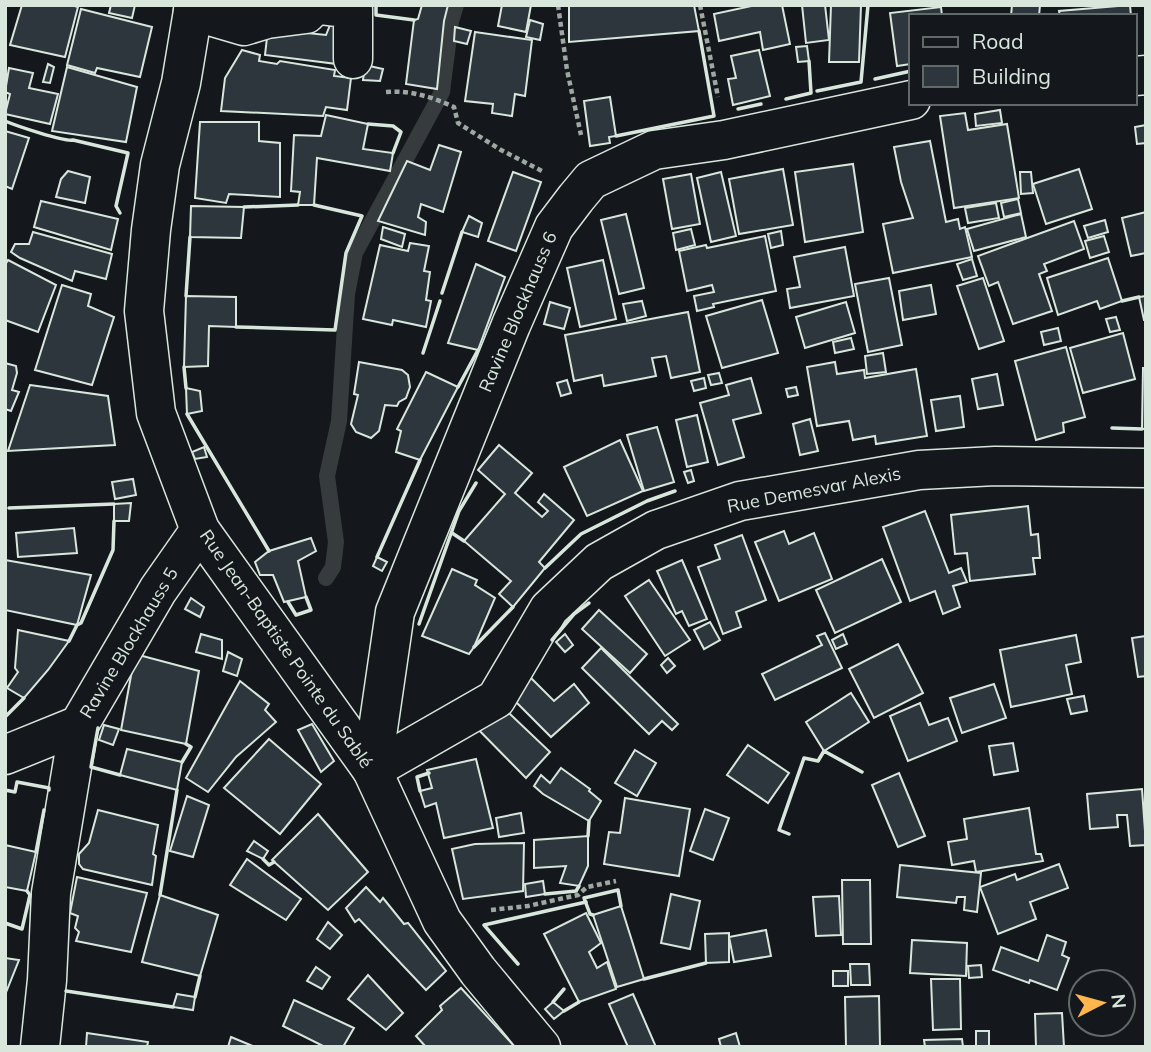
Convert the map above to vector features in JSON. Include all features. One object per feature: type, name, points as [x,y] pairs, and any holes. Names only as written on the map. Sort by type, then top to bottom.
[{"type":"street","points":[[194,8],[244,26],[267,19],[306,14],[317,5],[353,9],[353,60]]},
{"type":"street","name":"Rue Jean-Baptiste Pointe du Sablé","points":[[194,8],[181,83],[160,165],[150,230],[144,311],[156,413],[201,530],[372,770],[442,920],[478,971],[541,1047]]},
{"type":"street","name":"Ravine Blockhauss 6","points":[[372,770],[395,612],[511,325],[554,227],[583,189],[654,150],[724,140],[909,100]]},
{"type":"street","name":"Rue Demesvar Alexis","points":[[372,770],[496,699],[549,609],[599,562],[656,530],[740,501],[919,470],[995,466],[1146,468]]},
{"type":"street","name":"Ravine Blockhauss 5","points":[[5,755],[79,725],[158,590],[201,530]]},
{"type":"street","points":[[40,1047],[47,980],[51,893],[79,725]]},
{"type":"path","points":[[558,5],[583,189]]},
{"type":"path","points":[[700,5],[721,113],[765,131]]},
{"type":"path","points":[[430,97],[454,107],[458,123],[500,150],[583,189]]},
{"type":"path","points":[[442,920],[468,913],[528,906],[578,895],[587,887],[616,881]]},
{"type":"building","points":[[22,5],[78,7],[65,57],[10,45]]},
{"type":"building","points":[[111,5],[135,5],[132,18],[109,13]]},
{"type":"building","points":[[422,5],[448,5],[437,89],[406,84],[414,20],[418,19]]},
{"type":"building","points":[[502,5],[531,5],[526,32],[498,26]]},
{"type":"building","points":[[569,5],[694,5],[699,31],[569,42]]},
{"type":"building","points":[[756,5],[782,5],[790,44],[763,50],[760,32],[719,41],[714,14]]},
{"type":"building","points":[[802,5],[825,5],[829,40],[806,43]]},
{"type":"building","points":[[831,5],[861,5],[859,62],[829,62]]},
{"type":"building","points":[[1012,5],[1040,5],[1039,14],[1011,14]]},
{"type":"building","points":[[1130,5],[1131,14],[1060,14],[1059,11]]},
{"type":"building","points":[[941,7],[942,14],[909,14],[909,64],[897,66],[890,13]]},
{"type":"building","points":[[81,9],[152,27],[140,77],[97,68],[95,73],[67,65]]},
{"type":"building","points":[[530,20],[543,24],[540,40],[526,37]]},
{"type":"building","points":[[330,25],[339,26],[337,64],[265,55],[268,29],[326,35]]},
{"type":"building","points":[[455,27],[471,31],[467,44],[454,41]]},
{"type":"building","points":[[475,32],[532,40],[525,96],[515,94],[512,116],[492,113],[493,104],[465,101]]},
{"type":"building","points":[[807,46],[809,61],[798,62],[796,47]]},
{"type":"building","points":[[242,50],[260,55],[259,61],[277,64],[280,61],[335,70],[334,76],[351,78],[347,110],[326,107],[323,116],[221,111],[225,78]]},
{"type":"building","points":[[759,50],[770,96],[733,105],[728,79],[736,78],[731,56]]},
{"type":"building","points":[[48,64],[54,67],[50,83],[43,82]]},
{"type":"building","points":[[365,65],[383,69],[380,81],[363,80]]},
{"type":"building","points":[[67,67],[137,87],[126,142],[52,131]]},
{"type":"building","points":[[9,68],[33,73],[29,88],[58,94],[50,124],[5,114],[10,94],[5,92]]},
{"type":"building","points":[[610,97],[616,136],[609,137],[610,143],[590,146],[584,101]]},
{"type":"building","points":[[1000,110],[1002,123],[976,126],[975,114]]},
{"type":"building","points":[[965,113],[968,130],[1007,124],[1019,198],[954,208],[940,116]]},
{"type":"building","points":[[326,115],[368,124],[363,149],[393,153],[390,171],[317,158],[314,205],[298,205],[300,192],[291,191],[294,135],[321,136]]},
{"type":"building","points":[[200,122],[259,122],[259,141],[280,143],[280,197],[229,194],[226,203],[195,198]]},
{"type":"building","points":[[1146,125],[1146,143],[1137,144],[1135,127]]},
{"type":"building","points":[[5,131],[29,138],[12,189],[5,186]]},
{"type":"building","points":[[930,141],[946,222],[958,219],[960,229],[965,227],[972,257],[893,273],[883,224],[913,218],[901,182],[894,147]]},
{"type":"building","points":[[439,145],[461,152],[443,212],[421,204],[418,217],[426,222],[425,235],[378,221],[407,161],[430,170]]},
{"type":"building","points":[[853,164],[863,232],[805,242],[795,172]]},
{"type":"building","points":[[783,169],[793,225],[739,234],[729,179]]},
{"type":"building","points":[[1079,169],[1092,209],[1046,224],[1033,184]]},
{"type":"building","points":[[68,171],[90,177],[85,203],[56,197],[61,179]]},
{"type":"building","points":[[513,172],[541,182],[516,251],[488,241]]},
{"type":"building","points":[[721,172],[736,236],[711,242],[697,178]]},
{"type":"building","points":[[1020,172],[1031,172],[1033,193],[1021,194]]},
{"type":"building","points":[[691,174],[700,224],[672,229],[663,179]]},
{"type":"building","points":[[1018,199],[1021,213],[1004,217],[1001,203]]},
{"type":"building","points":[[41,201],[118,219],[111,250],[34,227]]},
{"type":"building","points":[[996,203],[999,218],[968,223],[965,208]]},
{"type":"building","points":[[191,206],[244,207],[241,238],[190,237]]},
{"type":"building","points":[[1146,212],[1146,253],[1131,256],[1122,218]]},
{"type":"building","points":[[626,214],[644,288],[619,294],[601,220]]},
{"type":"building","points":[[1021,214],[1026,237],[974,251],[967,229]]},
{"type":"building","points":[[469,216],[482,223],[478,237],[462,232]]},
{"type":"building","points":[[1105,220],[1108,232],[1088,238],[1084,226]]},
{"type":"building","points":[[1074,221],[1084,249],[1044,264],[1047,271],[1039,274],[1052,311],[1013,324],[998,282],[989,286],[978,256]]},
{"type":"building","points":[[383,227],[405,234],[402,247],[381,239]]},
{"type":"building","points":[[691,229],[695,245],[676,250],[673,233]]},
{"type":"building","points":[[781,231],[783,245],[771,248],[768,234]]},
{"type":"building","points":[[33,232],[112,254],[106,279],[75,271],[72,281],[11,252],[15,244],[29,244]]},
{"type":"building","points":[[765,236],[776,291],[713,304],[714,307],[697,311],[694,296],[714,292],[712,285],[687,291],[679,251]]},
{"type":"building","points":[[1104,236],[1109,252],[1090,258],[1085,241]]},
{"type":"building","points":[[410,243],[429,246],[424,271],[430,272],[426,300],[431,301],[426,327],[393,320],[392,325],[363,319],[380,245],[408,251]]},
{"type":"building","points":[[845,247],[854,296],[790,308],[787,289],[800,287],[794,257]]},
{"type":"building","points":[[1108,258],[1122,301],[1100,309],[1097,301],[1058,315],[1047,278]]},
{"type":"building","points":[[972,259],[977,276],[963,280],[957,264]]},
{"type":"building","points":[[8,260],[56,285],[38,332],[5,320],[5,265]]},
{"type":"building","points":[[603,260],[616,319],[580,327],[567,268]]},
{"type":"building","points":[[476,264],[505,277],[478,350],[448,343]]},
{"type":"building","points":[[889,278],[902,345],[868,352],[855,284]]},
{"type":"building","points":[[983,278],[1004,341],[979,349],[957,286]]},
{"type":"building","points":[[62,285],[91,294],[88,306],[114,317],[92,385],[35,370]]},
{"type":"building","points":[[931,285],[936,314],[903,320],[899,291]]},
{"type":"building","points":[[186,296],[236,297],[236,327],[209,326],[208,366],[184,367]]},
{"type":"building","points":[[1146,296],[1146,320],[1144,320],[1139,297]]},
{"type":"building","points":[[762,300],[778,353],[722,368],[706,316]]},
{"type":"building","points":[[642,301],[646,316],[627,321],[623,304]]},
{"type":"building","points":[[550,302],[570,308],[564,329],[544,324]]},
{"type":"building","points":[[846,302],[855,333],[805,348],[796,317]]},
{"type":"building","points":[[688,312],[700,372],[671,378],[666,356],[652,358],[656,376],[604,386],[602,375],[574,381],[565,335]]},
{"type":"building","points":[[1116,317],[1120,330],[1110,332],[1106,319]]},
{"type":"building","points":[[1058,328],[1061,341],[1044,345],[1041,332]]},
{"type":"building","points":[[1123,333],[1135,379],[1083,393],[1070,348]]},
{"type":"building","points":[[851,338],[854,349],[835,353],[833,342]]},
{"type":"building","points":[[1066,347],[1085,417],[1063,423],[1064,432],[1036,440],[1015,361]]},
{"type":"building","points":[[883,353],[886,372],[867,374],[865,356]]},
{"type":"building","points":[[359,362],[402,370],[408,375],[410,387],[406,398],[397,406],[385,405],[379,431],[371,438],[356,432],[351,424],[358,395],[354,394]]},
{"type":"building","points":[[835,362],[837,374],[864,370],[865,378],[916,369],[927,436],[876,444],[875,436],[853,440],[849,421],[817,426],[807,367]]},
{"type":"building","points":[[5,363],[16,366],[17,373],[12,390],[19,392],[11,411],[5,409]]},
{"type":"building","points":[[1143,368],[1146,368],[1146,429],[1142,429]]},
{"type":"building","points":[[426,372],[458,387],[420,460],[396,452],[401,431],[397,429]]},
{"type":"building","points":[[719,373],[722,383],[711,385],[708,375]]},
{"type":"building","points":[[997,374],[1003,405],[978,409],[972,379]]},
{"type":"building","points":[[704,378],[706,388],[694,391],[691,381]]},
{"type":"building","points":[[751,378],[761,413],[733,420],[744,457],[718,465],[700,403],[729,395],[726,385]]},
{"type":"building","points":[[567,380],[571,393],[561,396],[557,383]]},
{"type":"building","points":[[30,385],[108,396],[115,445],[8,451]]},
{"type":"building","points":[[796,387],[798,395],[788,397],[786,389]]},
{"type":"building","points":[[186,388],[200,391],[202,411],[187,414]]},
{"type":"building","points":[[960,396],[964,427],[936,431],[931,400]]},
{"type":"building","points":[[697,415],[708,462],[687,467],[676,420]]},
{"type":"building","points":[[810,419],[818,451],[800,455],[793,424]]},
{"type":"building","points":[[657,427],[674,482],[644,491],[627,435]]},
{"type":"building","points":[[620,440],[643,491],[587,516],[564,467]]},
{"type":"building","points":[[499,445],[532,473],[515,493],[542,517],[548,511],[538,502],[544,494],[574,520],[539,562],[545,568],[513,607],[499,594],[511,581],[464,541],[505,494],[478,470]]},
{"type":"building","points":[[204,447],[207,457],[195,459],[192,452]]},
{"type":"building","points":[[691,470],[694,481],[688,483],[684,472]]},
{"type":"building","points":[[133,479],[136,495],[115,499],[112,482]]},
{"type":"building","points":[[131,503],[129,521],[114,521],[114,504]]},
{"type":"building","points":[[1028,506],[1031,535],[1038,534],[1040,558],[1033,558],[1035,574],[970,581],[967,553],[955,554],[951,515]]},
{"type":"building","points":[[925,511],[949,573],[961,568],[967,582],[953,586],[960,607],[943,614],[935,591],[910,601],[883,527]]},
{"type":"building","points":[[74,528],[77,553],[18,557],[16,533]]},
{"type":"building","points":[[784,531],[789,544],[814,533],[832,579],[779,601],[755,542]]},
{"type":"building","points":[[742,535],[766,600],[736,612],[741,627],[723,634],[698,567],[720,559],[715,545]]},
{"type":"building","points":[[311,538],[316,551],[298,561],[306,597],[284,602],[273,575],[260,575],[255,562],[269,551]]},
{"type":"building","points":[[377,557],[387,562],[382,571],[373,566]]},
{"type":"building","points":[[882,559],[901,602],[835,633],[816,590]]},
{"type":"building","points":[[5,560],[91,575],[77,625],[5,610]]},
{"type":"building","points":[[682,560],[707,619],[689,626],[682,611],[676,614],[657,571]]},
{"type":"building","points":[[452,569],[477,580],[475,585],[495,598],[469,654],[422,636]]},
{"type":"building","points":[[649,580],[690,640],[665,656],[625,596]]},
{"type":"building","points":[[191,598],[204,607],[200,617],[185,609]]},
{"type":"building","points":[[599,610],[647,654],[630,673],[582,629]]},
{"type":"building","points":[[710,622],[720,640],[704,649],[694,630]]},
{"type":"building","points":[[18,630],[69,641],[24,698],[7,688],[18,672],[15,668]]},
{"type":"building","points":[[825,633],[842,668],[775,700],[762,674],[822,645],[817,636]]},
{"type":"building","points":[[201,634],[222,640],[222,659],[196,652]]},
{"type":"building","points":[[565,634],[573,645],[565,652],[556,642]]},
{"type":"building","points":[[843,634],[847,644],[836,649],[832,640]]},
{"type":"building","points":[[1076,635],[1081,662],[1066,665],[1072,694],[1011,707],[1000,650]]},
{"type":"building","points":[[1146,636],[1146,676],[1138,677],[1132,638]]},
{"type":"building","points":[[898,644],[923,693],[874,718],[849,669]]},
{"type":"building","points":[[601,648],[678,724],[672,730],[662,721],[649,734],[582,668]]},
{"type":"building","points":[[228,652],[242,659],[237,676],[223,671]]},
{"type":"building","points":[[135,654],[199,671],[186,744],[121,730]]},
{"type":"building","points":[[668,658],[675,666],[667,673],[661,665]]},
{"type":"building","points":[[531,678],[554,701],[574,684],[589,703],[551,737],[511,697]]},
{"type":"building","points":[[240,681],[269,704],[265,710],[276,722],[236,757],[208,792],[186,778]]},
{"type":"building","points":[[994,684],[1006,718],[962,733],[950,698]]},
{"type":"building","points":[[851,693],[869,722],[824,751],[806,722]]},
{"type":"building","points":[[489,694],[550,752],[526,778],[465,716]]},
{"type":"building","points":[[1084,696],[1087,711],[1071,714],[1067,699]]},
{"type":"building","points":[[920,703],[929,725],[948,718],[957,741],[908,761],[890,716]]},
{"type":"building","points":[[312,724],[334,761],[321,772],[298,730]]},
{"type":"building","points":[[104,725],[119,729],[113,745],[99,740]]},
{"type":"building","points":[[269,739],[321,784],[280,834],[224,788]]},
{"type":"building","points":[[1013,743],[1018,771],[994,775],[989,746]]},
{"type":"building","points":[[748,745],[789,773],[768,803],[727,775]]},
{"type":"building","points":[[127,749],[182,762],[177,790],[120,775]]},
{"type":"building","points":[[635,750],[656,763],[637,796],[615,783]]},
{"type":"building","points":[[476,759],[493,828],[444,838],[436,803],[425,807],[420,791],[432,788],[427,770]]},
{"type":"building","points":[[561,768],[590,789],[601,801],[589,821],[534,786],[541,775],[550,783]]},
{"type":"building","points":[[899,773],[925,836],[898,847],[872,785]]},
{"type":"building","points":[[1142,789],[1146,845],[1130,846],[1127,815],[1117,815],[1118,827],[1090,829],[1087,794]]},
{"type":"building","points":[[187,796],[209,805],[193,857],[170,851]]},
{"type":"building","points":[[625,798],[690,809],[679,876],[604,864],[609,832],[620,833]]},
{"type":"building","points":[[1029,808],[1036,854],[1041,854],[1043,861],[976,872],[974,861],[952,865],[948,842],[967,839],[964,819]]},
{"type":"building","points":[[705,809],[729,818],[713,860],[690,851]]},
{"type":"building","points":[[98,810],[158,825],[152,885],[83,869],[79,864],[79,854],[89,843]]},
{"type":"building","points":[[521,813],[524,833],[499,837],[496,818]]},
{"type":"building","points":[[318,814],[368,872],[328,910],[272,860]]},
{"type":"building","points":[[588,836],[588,866],[579,886],[560,883],[566,866],[534,868],[534,840]]},
{"type":"building","points":[[254,841],[268,851],[263,859],[247,851]]},
{"type":"building","points":[[524,843],[523,891],[463,899],[452,849],[475,844]]},
{"type":"building","points":[[5,845],[36,852],[27,891],[5,887]]},
{"type":"building","points":[[247,859],[301,899],[286,920],[230,885]]},
{"type":"building","points":[[1059,864],[1068,888],[1030,902],[1036,919],[998,934],[980,887],[1015,874],[1017,880]]},
{"type":"building","points":[[900,865],[981,873],[977,912],[964,910],[965,897],[957,897],[956,903],[897,897]]},
{"type":"building","points":[[77,877],[147,893],[131,952],[76,941],[79,932],[75,928],[78,916],[70,913]]},
{"type":"building","points":[[842,880],[870,880],[871,944],[843,944]]},
{"type":"building","points":[[543,881],[545,894],[526,897],[525,884]]},
{"type":"building","points":[[366,887],[380,902],[383,898],[404,924],[408,923],[446,971],[426,990],[359,919],[355,922],[346,908]]},
{"type":"building","points":[[671,894],[700,901],[690,949],[661,943]]},
{"type":"building","points":[[160,895],[218,915],[200,976],[142,962]]},
{"type":"building","points":[[839,896],[841,935],[816,936],[813,897]]},
{"type":"building","points":[[621,906],[644,979],[617,987],[593,915]]},
{"type":"building","points":[[586,913],[601,943],[589,952],[597,968],[607,962],[616,989],[579,1002],[544,934]]},
{"type":"building","points":[[328,922],[342,935],[330,949],[317,939]]},
{"type":"building","points":[[766,930],[771,956],[734,962],[729,937]]},
{"type":"building","points":[[729,933],[729,962],[706,963],[705,934]]},
{"type":"building","points":[[1047,935],[1066,942],[1062,955],[1069,958],[1057,990],[993,970],[1001,947],[1038,961]]},
{"type":"building","points":[[912,940],[967,943],[966,976],[910,973]]},
{"type":"building","points":[[5,958],[19,960],[5,995]]},
{"type":"building","points":[[850,964],[869,964],[870,985],[851,985]]},
{"type":"building","points":[[981,965],[982,977],[969,978],[968,966]]},
{"type":"building","points":[[316,967],[330,977],[322,989],[307,981]]},
{"type":"building","points":[[833,971],[848,971],[848,986],[833,986]]},
{"type":"building","points":[[368,975],[403,1013],[386,1030],[348,999]]},
{"type":"building","points":[[931,979],[960,979],[961,1029],[933,1030]]},
{"type":"building","points":[[461,988],[515,1047],[426,1047],[416,1036],[442,1010],[440,1006]]},
{"type":"building","points":[[177,994],[195,997],[193,1010],[173,1007]]},
{"type":"building","points":[[633,994],[656,1047],[628,1047],[609,1004]]},
{"type":"building","points":[[879,996],[880,1047],[846,1047],[845,997]]},
{"type":"building","points":[[294,1000],[354,1028],[343,1047],[325,1047],[283,1026]]},
{"type":"building","points":[[553,1002],[564,1011],[554,1019],[545,1009]]},
{"type":"building","points":[[1062,1013],[1064,1047],[1036,1047],[1035,1014]]},
{"type":"building","points":[[976,1031],[989,1031],[989,1047],[976,1047]]},
{"type":"building","points":[[87,1033],[148,1042],[147,1047],[86,1047]]},
{"type":"building","points":[[736,1033],[740,1047],[721,1047],[719,1039]]},
{"type":"building","points":[[231,1037],[255,1047],[228,1047]]},
{"type":"building","points":[[962,1039],[963,1047],[925,1047],[924,1040]]},
{"type":"waterway","points":[[326,578],[333,567],[336,542],[327,476],[339,421],[347,294],[355,253],[442,92],[451,21],[456,5]]},
{"type":"wall","points":[[376,5],[376,15],[414,20]]},
{"type":"wall","points":[[817,91],[861,82],[868,5]]},
{"type":"wall","points":[[616,136],[714,116],[699,31]]},
{"type":"wall","points":[[786,99],[811,93],[809,61]]},
{"type":"wall","points":[[875,79],[909,71]]},
{"type":"wall","points":[[738,109],[761,104]]},
{"type":"wall","points":[[5,121],[51,136],[128,153],[116,206],[120,213]]},
{"type":"wall","points":[[368,124],[393,126],[401,132],[393,153]]},
{"type":"wall","points":[[244,207],[298,205]]},
{"type":"wall","points":[[236,327],[335,330],[346,253],[362,216],[314,205]]},
{"type":"wall","points":[[442,293],[462,232]]},
{"type":"wall","points":[[186,296],[190,237]]},
{"type":"wall","points":[[1122,301],[1139,297]]},
{"type":"wall","points":[[423,353],[440,301]]},
{"type":"wall","points":[[458,387],[478,350]]},
{"type":"wall","points":[[184,367],[186,388]]},
{"type":"wall","points":[[187,414],[269,551]]},
{"type":"wall","points":[[1112,428],[1142,429]]},
{"type":"wall","points":[[377,557],[420,460]]},
{"type":"wall","points":[[419,624],[459,511],[476,483]]},
{"type":"wall","points":[[545,568],[581,534],[647,501],[675,491]]},
{"type":"wall","points":[[9,508],[114,504]]},
{"type":"wall","points":[[69,641],[77,625],[81,623],[113,550],[114,521]]},
{"type":"wall","points":[[452,533],[464,541]]},
{"type":"wall","points":[[288,602],[296,615],[311,610],[306,597]]},
{"type":"wall","points":[[552,640],[574,614],[589,603]]},
{"type":"wall","points":[[474,647],[513,607]]},
{"type":"wall","points":[[5,717],[24,698]]},
{"type":"wall","points":[[98,728],[91,767],[120,775]]},
{"type":"wall","points":[[182,762],[191,747],[186,744]]},
{"type":"wall","points":[[789,834],[779,830],[804,758],[818,761],[824,751],[862,772]]},
{"type":"wall","points":[[420,791],[417,777],[429,773]]},
{"type":"wall","points":[[5,790],[15,792],[17,782],[49,790]]},
{"type":"wall","points":[[160,895],[177,790]]},
{"type":"wall","points":[[36,852],[44,810]]},
{"type":"wall","points":[[588,836],[589,821]]},
{"type":"wall","points":[[263,859],[269,865],[274,862]]},
{"type":"wall","points":[[545,894],[576,891],[579,886]]},
{"type":"wall","points":[[593,915],[590,914],[584,898],[618,890],[621,906]]},
{"type":"wall","points":[[5,923],[22,929],[30,895],[27,891]]},
{"type":"wall","points":[[518,964],[484,925],[586,902]]},
{"type":"wall","points":[[644,979],[706,963]]},
{"type":"wall","points":[[195,997],[200,976]]},
{"type":"wall","points":[[553,1002],[564,989]]},
{"type":"wall","points":[[66,991],[173,1007]]},
{"type":"wall","points":[[564,1011],[579,1002]]}]
